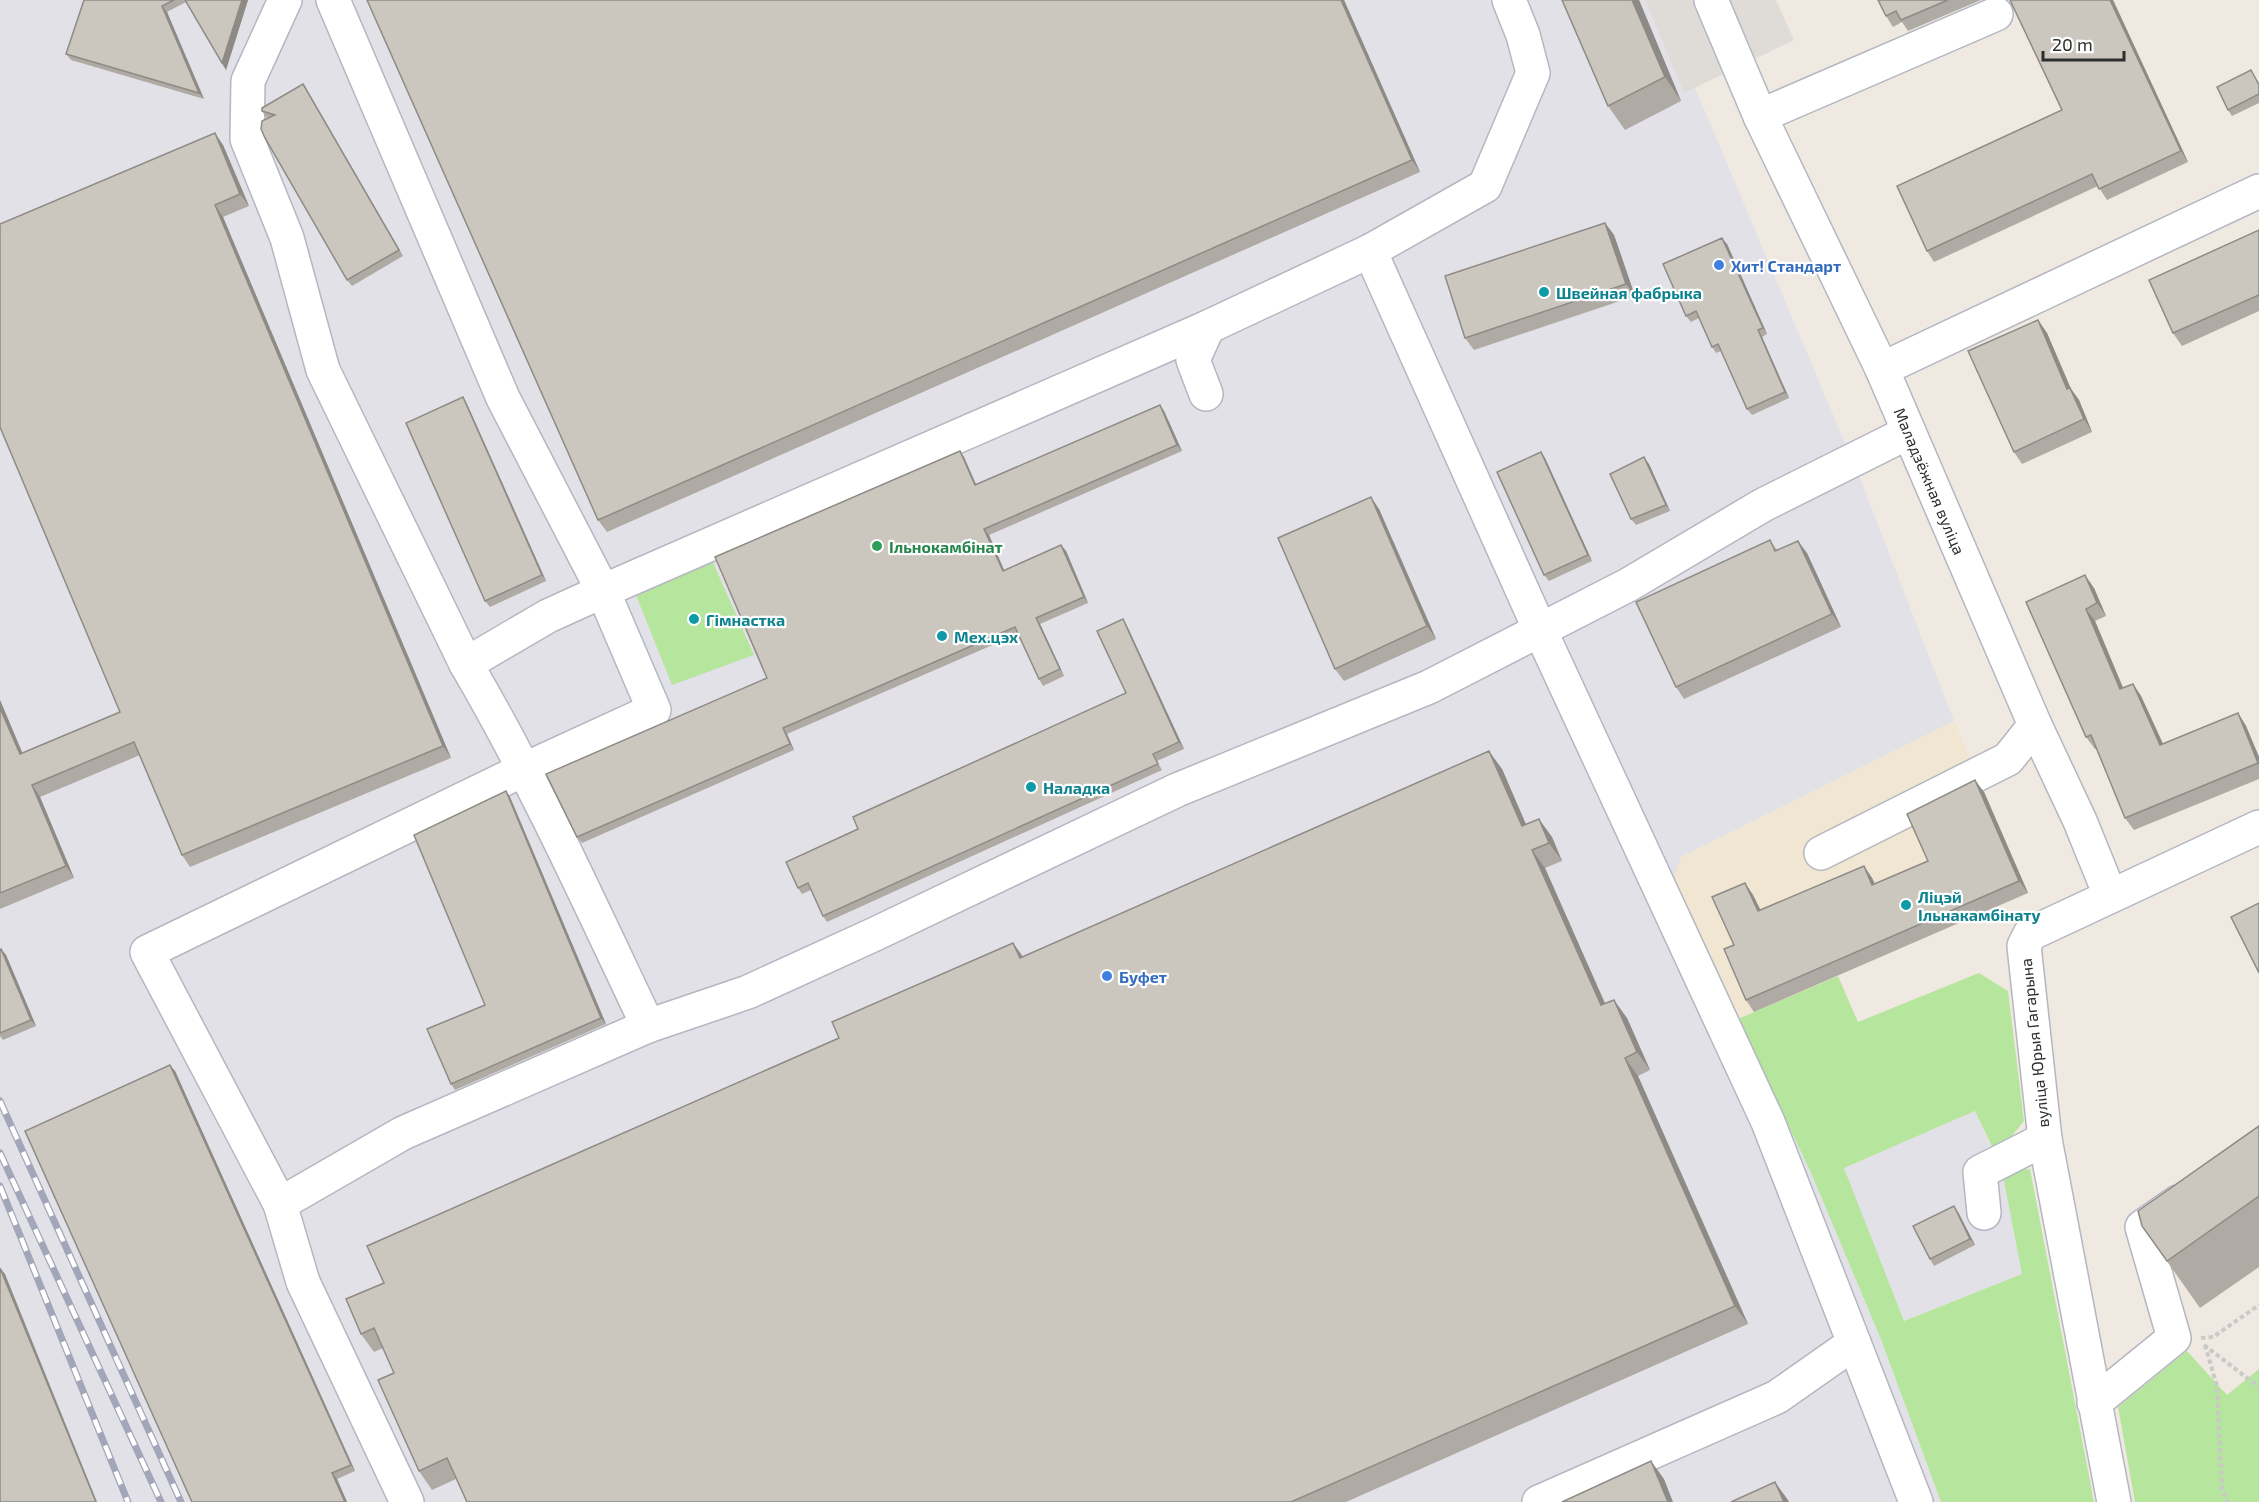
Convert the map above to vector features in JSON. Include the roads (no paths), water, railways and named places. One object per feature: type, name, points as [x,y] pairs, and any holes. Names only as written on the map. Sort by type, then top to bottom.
[{"type":"street","points":[[285,0],[248,81],[247,139],[286,238],[323,370],[466,664],[523,770],[648,1026]]},
{"type":"street","points":[[333,0],[503,398],[603,591],[654,710],[523,770],[147,952],[280,1203],[303,1282],[407,1502]]},
{"type":"street","points":[[466,664],[548,616],[603,591],[1208,327],[1370,251],[1485,186],[1533,73],[1523,35],[1509,0]]},
{"type":"street","name":"Маладзёжная вуліца","points":[[1711,0],[1760,116],[1882,369],[2035,725],[2080,821],[2110,895]]},
{"type":"street","points":[[1760,116],[1996,14]]},
{"type":"street","points":[[1882,369],[2259,191]]},
{"type":"street","points":[[1370,251],[1540,630],[1768,1122],[1916,1502]]},
{"type":"street","points":[[1206,394],[1193,360],[1208,327]]},
{"type":"street","points":[[280,1203],[403,1133],[648,1026],[748,992],[1177,790],[1429,687],[1628,585],[1763,505],[1909,432]]},
{"type":"street","points":[[1821,853],[2008,759],[2035,725]]},
{"type":"street","name":"вуліца Юрыя Гагарына","points":[[2114,1502],[2044,1139],[2024,946],[2030,934],[2259,827]]},
{"type":"street","points":[[1984,1213],[1980,1172],[2044,1139]]},
{"type":"street","points":[[2094,1402],[2191,1340],[2142,1227],[2200,1187]]},
{"type":"street","points":[[1539,1502],[1777,1397],[1854,1343]]},
{"type":"railway","points":[[0,1101],[181,1502]]},
{"type":"railway","points":[[0,1153],[161,1502]]},
{"type":"railway","points":[[0,1186],[128,1502]]},
{"type":"place","name":"Хит! Стандарт","points":[[1719,265]]},
{"type":"place","name":"Швейная фабрыка","points":[[1544,292]]},
{"type":"place","name":"Ільнокамбінат","points":[[877,546]]},
{"type":"place","name":"Гімнастка","points":[[694,619]]},
{"type":"place","name":"Мех.цэх","points":[[942,636]]},
{"type":"place","name":"Наладка","points":[[1031,787]]},
{"type":"place","name":"Ліцэй Ільнакамбінату","points":[[1906,905]]},
{"type":"place","name":"Буфет","points":[[1107,976]]}]
